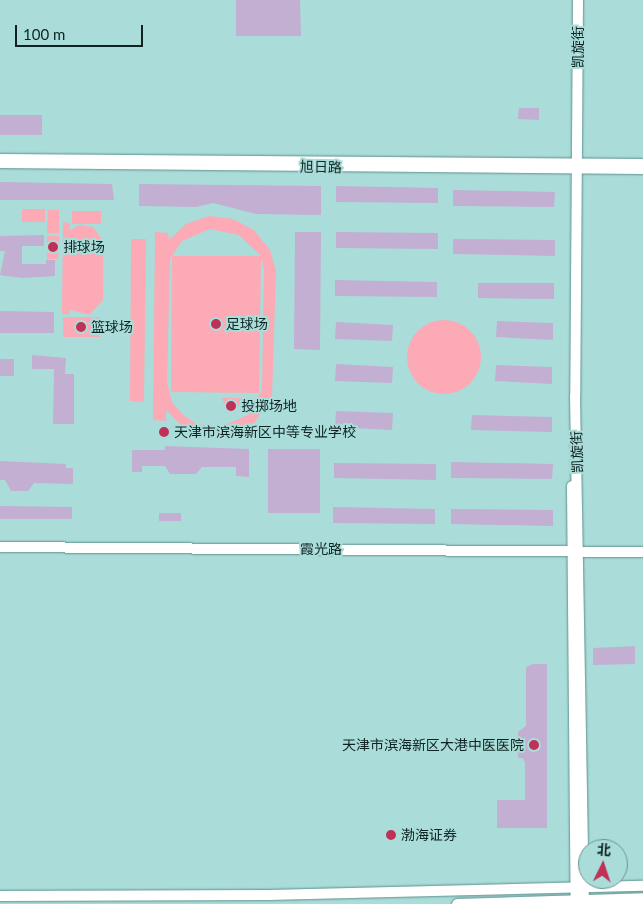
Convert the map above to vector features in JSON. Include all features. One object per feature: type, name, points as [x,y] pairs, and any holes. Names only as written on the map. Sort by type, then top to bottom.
[{"type":"main road","points":[[458,904],[580,902],[643,898]]},
{"type":"street","name":"凯旋街","points":[[572,0],[579,839]]},
{"type":"street","name":"凯旋街","points":[[574,166],[578,0]]},
{"type":"street","name":"旭日路","points":[[0,158],[574,166],[643,170]]},
{"type":"street","name":"旭日路","points":[[0,164],[574,166],[643,163]]},
{"type":"street","name":"霞光路","points":[[0,541],[576,548],[643,552]]},
{"type":"street","name":"霞光路","points":[[0,546],[576,548],[643,546]]},
{"type":"street","points":[[628,887],[643,886]]},
{"type":"street","name":"凯旋街","points":[[579,889],[580,902]]},
{"type":"street","points":[[0,896],[579,889]]},
{"type":"shaded area","points":[[22,209],[45,209],[45,222],[22,222]]},
{"type":"shaded area","name":"排球场","points":[[48,210],[59,210],[59,233],[47,233]]},
{"type":"shaded area","points":[[72,211],[101,211],[101,224],[72,224]]},
{"type":"shaded area","name":"足球场","points":[[209,216],[233,219],[254,230],[270,250],[276,271],[272,397],[254,423],[222,438],[186,430],[166,410],[166,421],[153,420],[155,232],[168,233],[169,240],[186,224]],"holes":[[[210,229],[239,235],[261,256],[172,256],[182,241]],[[172,256],[171,392],[259,393],[261,257],[264,270],[262,390],[248,415],[220,427],[197,424],[183,415],[172,402],[167,381],[170,259]]]},
{"type":"shaded area","points":[[63,222],[70,223],[70,230],[79,225],[93,227],[103,241],[103,300],[89,315],[70,310],[69,314],[62,314]]},
{"type":"shaded area","name":"排球场","points":[[47,236],[59,236],[58,259],[47,259]]},
{"type":"shaded area","points":[[131,239],[146,239],[144,402],[130,401]]},
{"type":"shaded area","name":"篮球场","points":[[63,317],[100,317],[100,337],[63,337]]},
{"type":"shaded area","points":[[437,320],[451,320],[465,326],[475,336],[481,350],[481,364],[475,378],[465,388],[451,394],[437,394],[423,388],[413,378],[407,364],[407,350],[413,336],[423,326]]},
{"type":"shaded area","name":"投掷场地","points":[[222,398],[250,398],[228,413]]},
{"type":"building","points":[[236,0],[300,0],[301,36],[236,36]]},
{"type":"building","points":[[519,108],[539,108],[539,120],[518,119]]},
{"type":"building","points":[[0,115],[42,115],[42,135],[0,135]]},
{"type":"building","points":[[0,182],[112,184],[114,200],[0,200]]},
{"type":"building","points":[[139,184],[321,186],[321,215],[256,214],[213,203],[196,207],[139,206]]},
{"type":"building","points":[[336,186],[438,188],[438,203],[336,202]]},
{"type":"building","points":[[453,190],[555,192],[554,207],[453,206]]},
{"type":"building","points":[[295,232],[321,232],[320,350],[294,349]]},
{"type":"building","points":[[336,232],[438,233],[438,249],[336,248]]},
{"type":"building","points":[[44,235],[44,246],[22,246],[22,264],[46,264],[46,260],[55,260],[55,276],[22,278],[0,275],[5,251],[0,251],[0,236]]},
{"type":"building","points":[[453,239],[555,240],[555,256],[453,254]]},
{"type":"building","points":[[335,280],[437,282],[437,297],[335,296]]},
{"type":"building","points":[[478,283],[554,283],[554,299],[478,298]]},
{"type":"building","points":[[0,311],[54,312],[54,333],[0,333]]},
{"type":"building","points":[[497,321],[553,323],[553,340],[496,337]]},
{"type":"building","points":[[336,322],[393,325],[392,341],[335,339]]},
{"type":"building","points":[[32,355],[66,358],[65,374],[74,374],[74,424],[53,424],[54,369],[32,369]]},
{"type":"building","points":[[0,359],[14,359],[14,376],[0,376]]},
{"type":"building","points":[[336,364],[393,367],[392,383],[335,381]]},
{"type":"building","points":[[496,365],[552,367],[552,384],[495,381]]},
{"type":"building","points":[[336,411],[393,413],[392,430],[335,427]]},
{"type":"building","points":[[472,415],[552,417],[552,432],[471,430]]},
{"type":"building","points":[[165,446],[249,449],[249,477],[236,476],[236,467],[202,467],[196,474],[170,474],[165,466],[142,466],[142,472],[132,472],[132,450],[165,450]]},
{"type":"building","points":[[268,449],[320,449],[320,513],[268,513]]},
{"type":"building","points":[[0,461],[66,464],[66,468],[73,468],[73,484],[34,483],[28,491],[11,491],[5,480],[0,480]]},
{"type":"building","points":[[451,462],[553,464],[552,479],[451,478]]},
{"type":"building","points":[[334,463],[436,464],[436,480],[334,478]]},
{"type":"building","points":[[0,506],[72,507],[72,519],[0,519]]},
{"type":"building","points":[[333,507],[435,509],[435,524],[333,523]]},
{"type":"building","points":[[451,509],[553,510],[553,526],[451,524]]},
{"type":"building","points":[[159,513],[181,513],[181,521],[159,521]]},
{"type":"building","points":[[635,646],[635,664],[593,665],[593,648]]},
{"type":"building","name":"天津市滨海新区大港中医医院","points":[[533,664],[547,664],[547,828],[497,828],[497,800],[525,800],[525,763],[523,758],[518,758],[518,732],[526,726],[526,667]]},
{"type":"place","name":"排球场","points":[[53,247]]},
{"type":"place","name":"足球场","points":[[216,324]]},
{"type":"place","name":"篮球场","points":[[81,327]]},
{"type":"place","name":"投掷场地","points":[[231,406]]},
{"type":"place","name":"天津市滨海新区中等专业学校","points":[[164,432]]},
{"type":"place","name":"天津市滨海新区大港中医医院","points":[[534,745]]},
{"type":"place","name":"渤海证券","points":[[391,835]]}]
